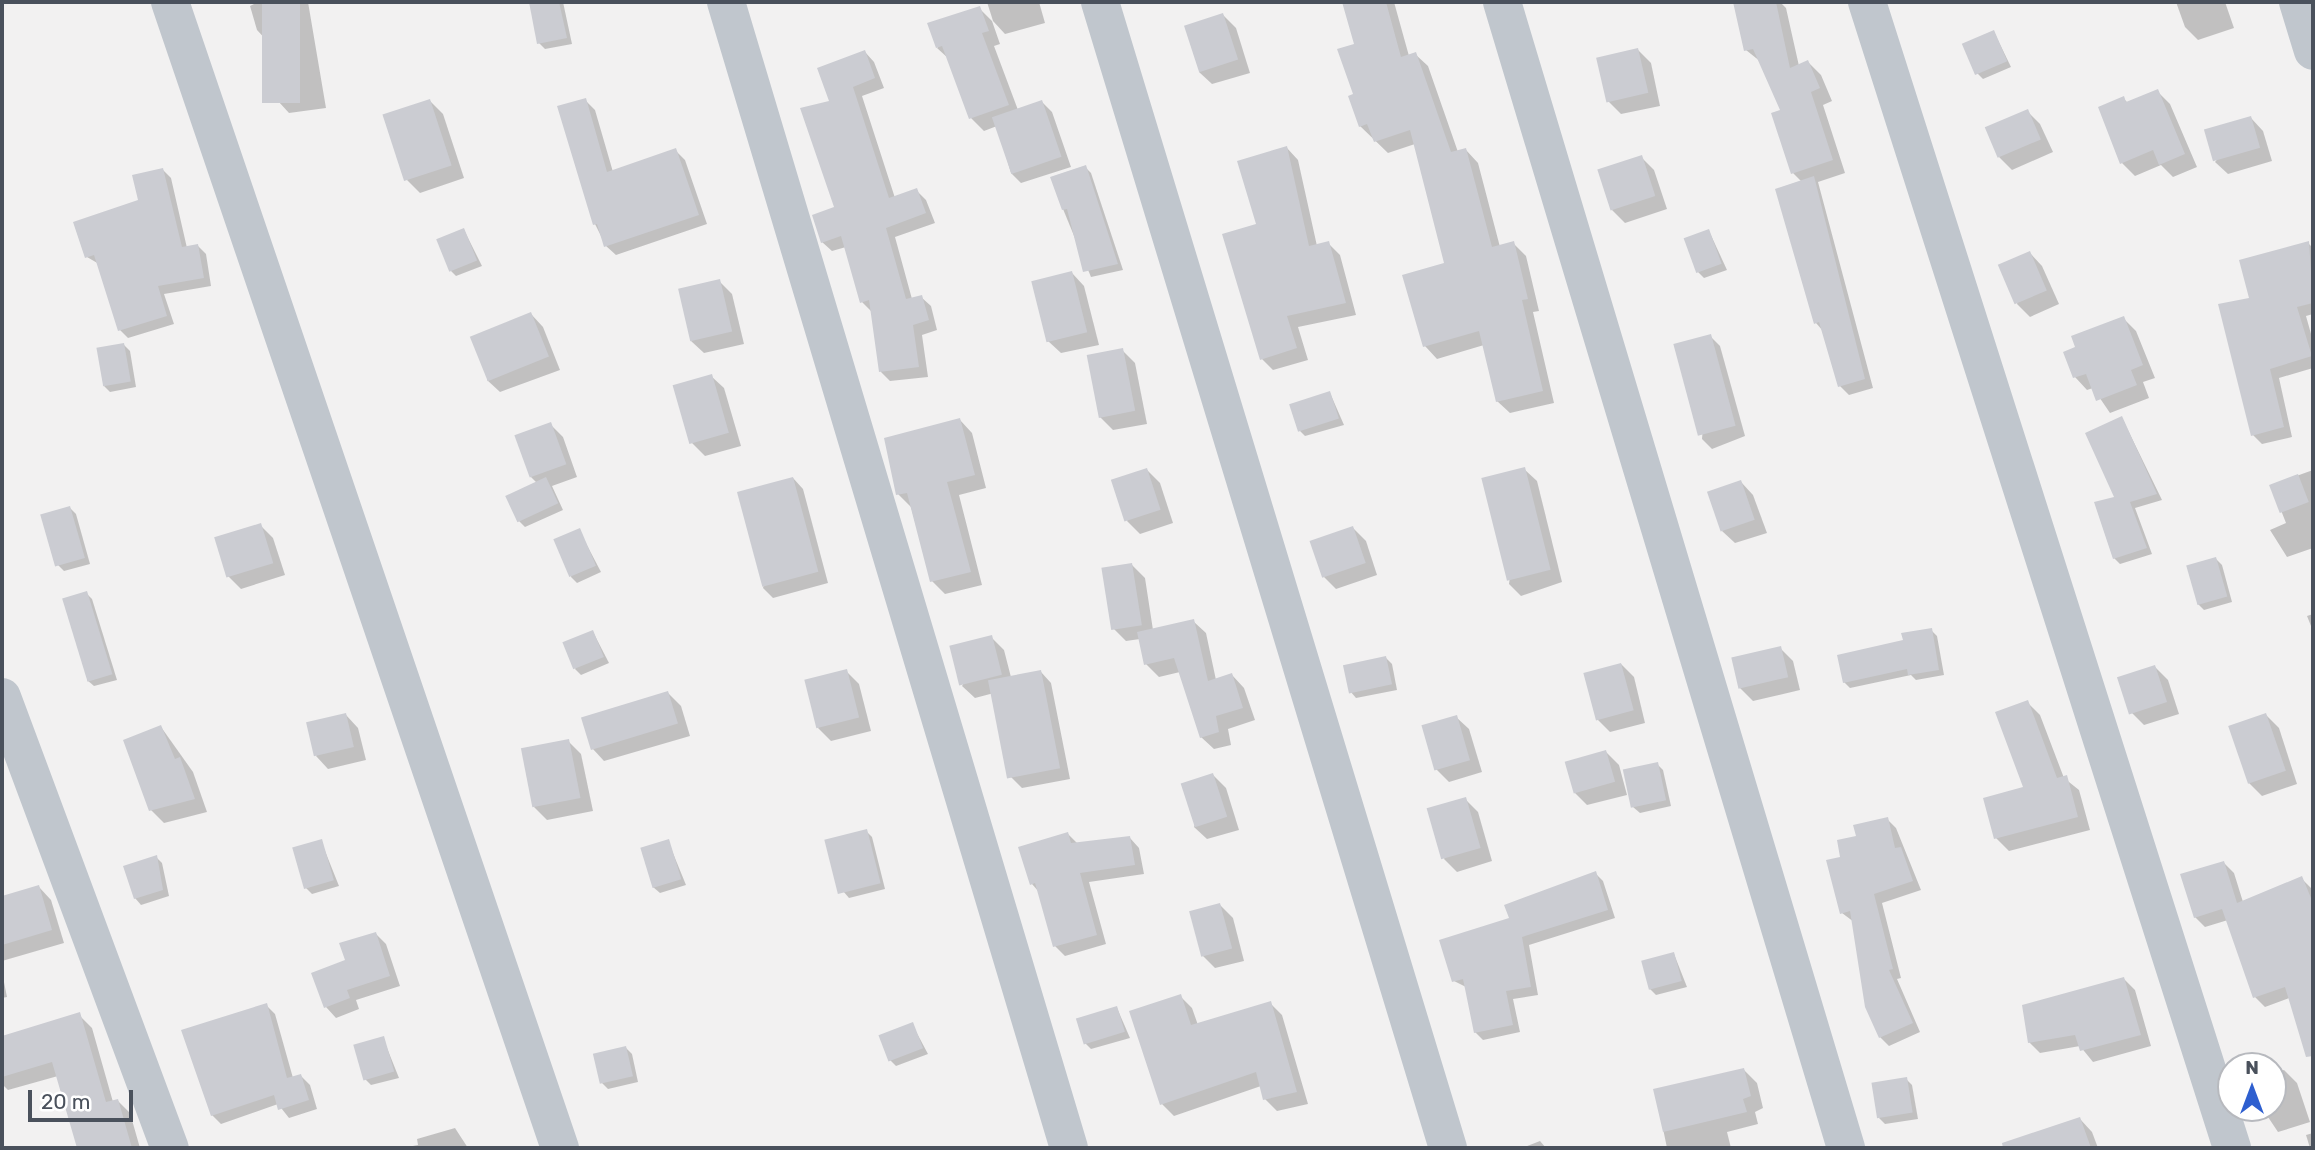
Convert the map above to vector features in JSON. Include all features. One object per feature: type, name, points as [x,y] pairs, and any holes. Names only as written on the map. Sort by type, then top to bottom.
[{"type":"street","points":[[170,2],[560,1148]]},
{"type":"street","points":[[726,2],[1069,1148]]},
{"type":"street","points":[[1100,2],[1448,1148]]},
{"type":"street","points":[[1502,2],[1846,1148]]},
{"type":"street","points":[[1867,2],[2232,1148]]},
{"type":"street","points":[[2298,2],[2313,51]]},
{"type":"street","points":[[2,697],[170,1148]]},
{"type":"building","points":[[262,2],[300,2],[300,103],[262,103]]},
{"type":"building","points":[[529,2],[559,2],[567,38],[537,44]]},
{"type":"building","points":[[1342,2],[1386,2],[1401,57],[1416,52],[1451,152],[1466,148],[1492,247],[1514,241],[1528,299],[1522,300],[1543,391],[1496,402],[1479,331],[1423,347],[1402,275],[1444,263],[1410,130],[1374,142],[1367,124],[1359,127],[1348,96],[1353,94],[1337,49],[1354,44]]},
{"type":"building","points":[[1733,2],[1776,2],[1790,68],[1808,60],[1820,88],[1811,92],[1833,160],[1791,174],[1771,113],[1780,110],[1753,49],[1744,51]]},
{"type":"building","points":[[980,6],[989,31],[982,33],[1009,105],[969,119],[942,46],[936,48],[927,23]]},
{"type":"building","points":[[1223,13],[1238,60],[1199,72],[1184,26]]},
{"type":"building","points":[[1994,30],[2007,61],[1975,75],[1962,44]]},
{"type":"building","points":[[1638,48],[1648,93],[1606,102],[1596,58]]},
{"type":"building","points":[[865,50],[875,78],[853,87],[889,198],[917,188],[926,213],[886,228],[906,299],[922,295],[929,320],[913,325],[919,367],[879,372],[869,300],[860,303],[841,236],[821,243],[812,215],[834,207],[800,108],[829,101],[817,68]]},
{"type":"building","points":[[2158,89],[2185,154],[2159,165],[2153,150],[2120,164],[2098,107],[2124,96],[2126,102]]},
{"type":"building","points":[[586,98],[607,172],[676,148],[699,215],[604,247],[597,224],[593,225],[557,106]]},
{"type":"building","points":[[430,99],[452,166],[404,181],[382,114]]},
{"type":"building","points":[[1042,100],[1062,157],[1011,174],[992,117]]},
{"type":"building","points":[[2028,109],[2041,139],[1998,158],[1985,127]]},
{"type":"building","points":[[2251,116],[2260,148],[2213,161],[2204,130]]},
{"type":"building","points":[[1287,146],[1309,246],[1329,241],[1346,303],[1287,316],[1297,348],[1260,360],[1222,234],[1256,224],[1237,161]]},
{"type":"building","points":[[1642,155],[1655,196],[1611,210],[1597,170]]},
{"type":"building","points":[[1086,165],[1118,264],[1083,272],[1067,209],[1062,210],[1050,177]]},
{"type":"building","points":[[163,168],[182,247],[198,244],[204,278],[158,286],[167,316],[118,331],[94,255],[85,258],[73,222],[138,200],[132,175]]},
{"type":"building","points":[[1814,176],[1865,379],[1838,387],[1819,322],[1814,324],[1775,189]]},
{"type":"building","points":[[464,228],[477,260],[449,272],[436,239]]},
{"type":"building","points":[[1709,229],[1722,264],[1696,273],[1684,238]]},
{"type":"building","points":[[2309,241],[2313,303],[2297,307],[2312,356],[2270,369],[2284,427],[2251,436],[2218,304],[2249,298],[2239,260]]},
{"type":"building","points":[[2030,251],[2047,291],[2015,304],[1998,265]]},
{"type":"building","points":[[1072,271],[1087,332],[1046,342],[1031,281]]},
{"type":"building","points":[[720,279],[732,332],[690,341],[678,289]]},
{"type":"building","points":[[531,312],[549,357],[488,381],[470,337]]},
{"type":"building","points":[[2124,316],[2143,365],[2131,370],[2137,385],[2096,401],[2086,374],[2073,378],[2063,352],[2075,347],[2071,336]]},
{"type":"building","points":[[1711,334],[1736,426],[1698,436],[1673,344]]},
{"type":"building","points":[[124,343],[131,381],[103,386],[96,348]]},
{"type":"building","points":[[1123,348],[1135,411],[1099,418],[1087,355]]},
{"type":"building","points":[[712,374],[729,433],[689,444],[673,385]]},
{"type":"building","points":[[1330,391],[1339,419],[1298,432],[1289,404]]},
{"type":"building","points":[[2122,416],[2157,494],[2130,502],[2147,548],[2113,559],[2094,502],[2114,497],[2085,433]]},
{"type":"building","points":[[960,418],[975,475],[947,482],[971,572],[930,582],[907,493],[896,495],[884,438]]},
{"type":"building","points":[[551,422],[566,464],[530,478],[514,435]]},
{"type":"building","points":[[1525,467],[1551,570],[1507,581],[1481,478]]},
{"type":"building","points":[[1147,468],[1161,510],[1124,522],[1111,480]]},
{"type":"building","points":[[2298,474],[2309,502],[2280,513],[2269,485]]},
{"type":"building","points":[[546,477],[558,503],[517,522],[505,496]]},
{"type":"building","points":[[793,477],[818,572],[762,587],[737,492]]},
{"type":"building","points":[[1741,480],[1755,520],[1721,531],[1707,492]]},
{"type":"building","points":[[70,506],[85,558],[55,566],[40,515]]},
{"type":"building","points":[[261,523],[273,563],[226,577],[214,537]]},
{"type":"building","points":[[1353,526],[1366,563],[1322,578],[1310,541]]},
{"type":"building","points":[[580,528],[596,566],[569,577],[553,539]]},
{"type":"building","points":[[2216,557],[2227,596],[2198,605],[2186,566]]},
{"type":"building","points":[[1132,563],[1142,625],[1111,630],[1101,568]]},
{"type":"building","points":[[87,591],[112,674],[88,682],[62,599]]},
{"type":"building","points":[[1194,619],[1208,681],[1232,673],[1243,708],[1216,716],[1219,732],[1200,738],[1174,658],[1144,665],[1137,632]]},
{"type":"building","points":[[1932,628],[1939,670],[1908,675],[1907,669],[1843,683],[1837,655],[1903,640],[1901,633]]},
{"type":"building","points":[[593,630],[604,657],[573,669],[562,642]]},
{"type":"building","points":[[992,635],[1002,675],[959,685],[949,646]]},
{"type":"building","points":[[1781,646],[1788,677],[1739,689],[1731,657]]},
{"type":"building","points":[[1386,656],[1392,684],[1349,694],[1343,665]]},
{"type":"building","points":[[1621,663],[1634,710],[1596,720],[1583,673]]},
{"type":"building","points":[[2155,665],[2167,702],[2129,714],[2117,677]]},
{"type":"building","points":[[847,669],[859,718],[816,728],[804,680]]},
{"type":"building","points":[[1041,670],[1060,768],[1007,778],[988,680]]},
{"type":"building","points":[[668,691],[678,724],[591,750],[581,718]]},
{"type":"building","points":[[2028,700],[2057,778],[2067,775],[2078,817],[1994,839],[1983,798],[2023,787],[1995,712]]},
{"type":"building","points":[[346,713],[354,747],[314,756],[306,722]]},
{"type":"building","points":[[2266,713],[2286,771],[2248,784],[2228,726]]},
{"type":"building","points":[[1457,715],[1470,760],[1434,770],[1421,725]]},
{"type":"building","points":[[161,725],[175,759],[180,757],[195,799],[149,811],[123,740]]},
{"type":"building","points":[[569,739],[580,798],[532,807],[521,748]]},
{"type":"building","points":[[1606,750],[1615,782],[1574,794],[1565,762]]},
{"type":"building","points":[[1658,762],[1666,800],[1631,808],[1623,769]]},
{"type":"building","points":[[1213,773],[1227,817],[1195,827],[1181,784]]},
{"type":"building","points":[[1466,797],[1481,848],[1441,859],[1427,808]]},
{"type":"building","points":[[1888,817],[1895,848],[1901,847],[1913,881],[1874,894],[1893,969],[1889,970],[1913,1023],[1879,1038],[1865,1007],[1850,911],[1840,914],[1826,860],[1840,857],[1837,840],[1856,836],[1853,825]]},
{"type":"building","points":[[867,829],[881,883],[838,894],[824,840]]},
{"type":"building","points":[[1068,832],[1071,843],[1130,836],[1135,865],[1080,873],[1097,935],[1053,947],[1035,883],[1030,885],[1018,847]]},
{"type":"building","points":[[322,839],[334,880],[304,889],[292,848]]},
{"type":"building","points":[[669,839],[681,879],[653,888],[640,848]]},
{"type":"building","points":[[157,855],[163,890],[134,899],[123,866]]},
{"type":"building","points":[[2224,861],[2237,903],[2302,876],[2313,903],[2313,1056],[2306,1057],[2285,987],[2253,998],[2222,909],[2194,918],[2180,874]]},
{"type":"building","points":[[1596,871],[1608,910],[1522,937],[1531,987],[1506,991],[1513,1025],[1474,1033],[1463,979],[1452,982],[1439,940],[1509,918],[1504,905]]},
{"type":"building","points":[[39,885],[52,930],[2,945],[2,896]]},
{"type":"building","points":[[1220,903],[1232,948],[1201,957],[1189,911]]},
{"type":"building","points":[[376,932],[390,976],[347,990],[350,998],[324,1008],[311,973],[345,960],[339,943]]},
{"type":"building","points":[[1674,952],[1682,981],[1649,990],[1641,961]]},
{"type":"building","points":[[2124,977],[2141,1035],[2080,1051],[2075,1035],[2028,1043],[2022,1005]]},
{"type":"building","points":[[1181,994],[1191,1025],[1271,1001],[1297,1092],[1263,1100],[1256,1072],[1160,1105],[1129,1011]]},
{"type":"building","points":[[267,1003],[287,1078],[301,1074],[309,1100],[278,1110],[274,1095],[211,1116],[181,1030]]},
{"type":"building","points":[[1117,1006],[1125,1032],[1084,1044],[1076,1019]]},
{"type":"building","points":[[80,1012],[106,1102],[118,1099],[132,1148],[77,1148],[52,1062],[2,1077],[2,1036]]},
{"type":"building","points":[[913,1022],[923,1048],[888,1061],[878,1035]]},
{"type":"building","points":[[384,1036],[394,1072],[363,1080],[353,1045]]},
{"type":"building","points":[[626,1046],[633,1076],[600,1084],[593,1054]]},
{"type":"building","points":[[1744,1068],[1751,1096],[1743,1099],[1747,1112],[1663,1132],[1653,1089]]},
{"type":"building","points":[[1907,1077],[1913,1113],[1877,1118],[1871,1083]]},
{"type":"building","points":[[2080,1117],[2091,1148],[2003,1148],[2002,1143]]}]
